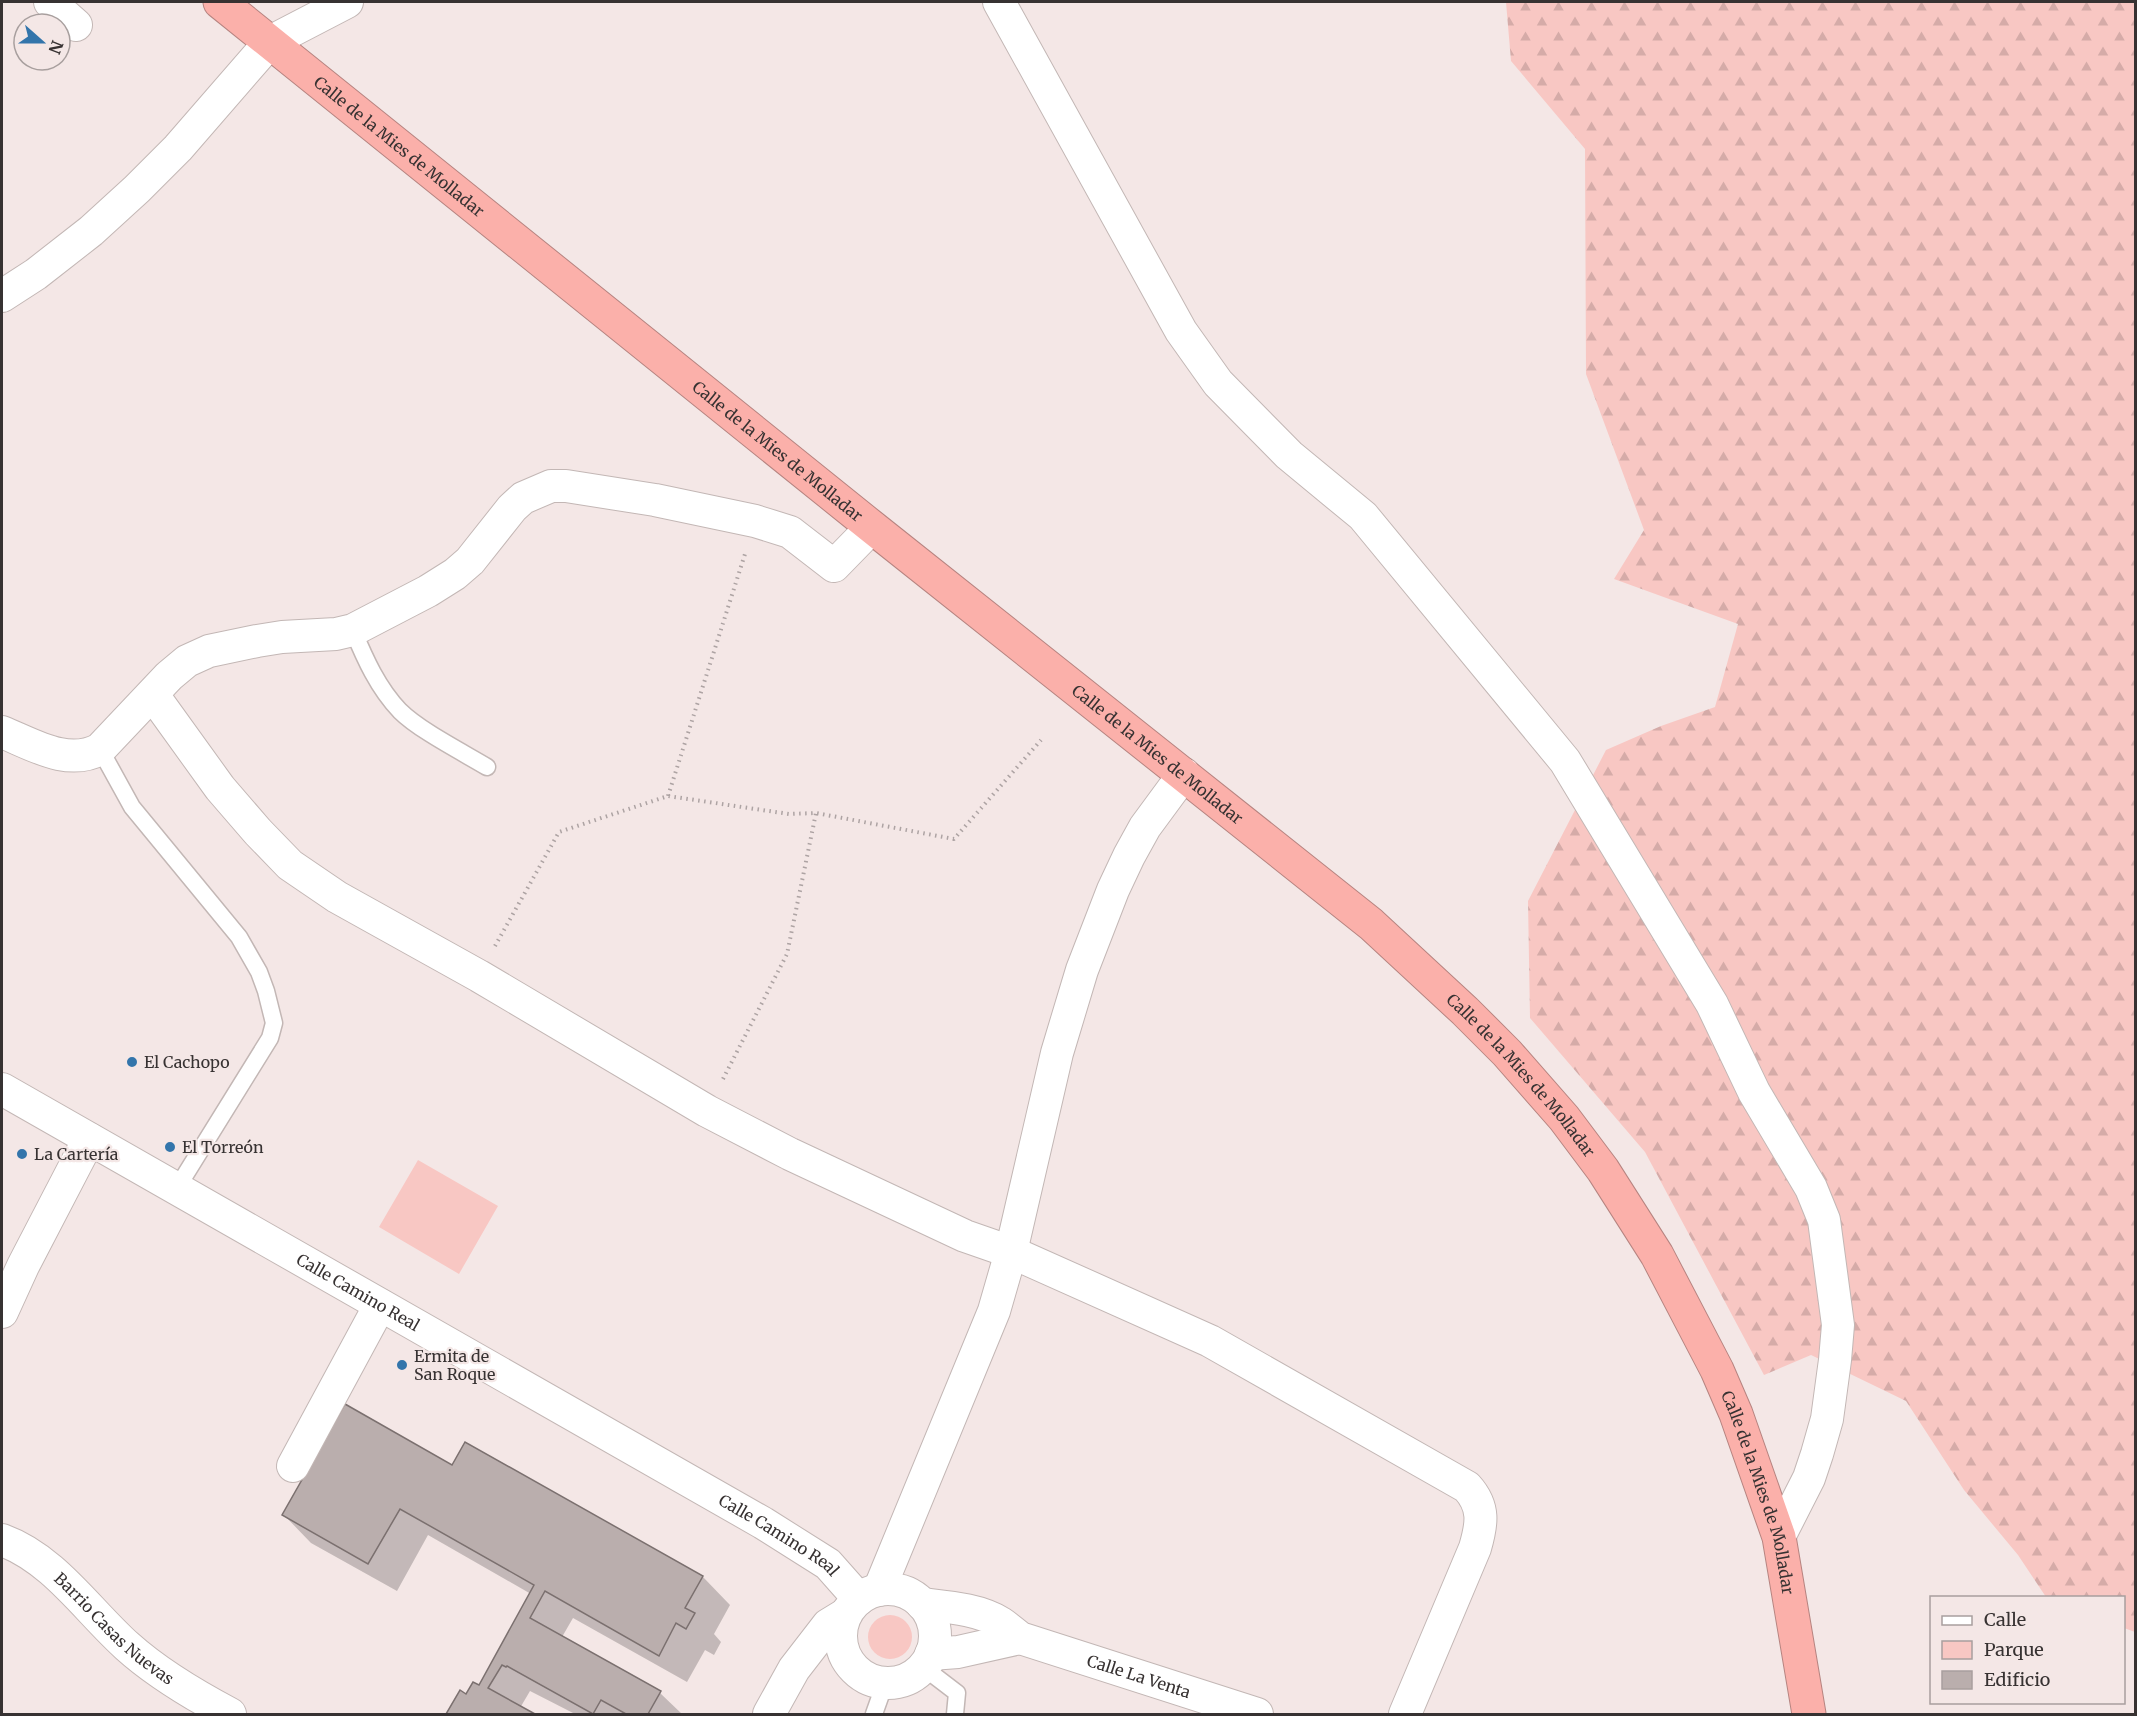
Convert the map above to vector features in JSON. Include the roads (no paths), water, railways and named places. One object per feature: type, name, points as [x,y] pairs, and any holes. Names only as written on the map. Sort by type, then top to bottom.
[{"type":"highway","name":"Calle de la Mies de Molladar","points":[[220,2],[872,527],[1371,924],[1495,1040],[1564,1118],[1603,1170],[1657,1255],[1718,1370],[1736,1414],[1779,1537],[1809,1714]]},
{"type":"street","points":[[50,2],[76,25]]},
{"type":"street","points":[[2,296],[36,274],[91,231],[137,189],[178,148],[270,42],[347,2]]},
{"type":"street","points":[[999,2],[1181,331],[1218,383],[1289,455],[1363,516],[1565,761],[1712,1004],[1754,1092],[1811,1188],[1824,1220],[1838,1325],[1835,1360],[1827,1419],[1817,1454],[1809,1478],[1779,1537]]},
{"type":"street","points":[[2,732],[60,754],[84,756],[100,749],[169,676],[187,661],[209,651],[274,638],[336,634],[353,630],[428,591],[455,574],[477,553],[512,508],[523,498],[551,486],[566,486],[655,500],[755,521],[790,532],[834,566],[872,527]]},
{"type":"street","points":[[153,695],[220,788],[290,865],[312,882],[479,976],[707,1111],[790,1154],[965,1236],[1011,1252],[1210,1341],[1454,1479],[1469,1490],[1480,1508],[1480,1530],[1475,1548],[1405,1714]]},
{"type":"street","points":[[769,1714],[794,1669],[828,1625],[861,1601],[898,1590],[922,1604],[928,1612],[934,1633],[927,1660],[909,1678],[901,1681],[885,1683],[862,1676],[846,1658],[841,1641],[842,1623],[861,1601],[909,1513],[994,1311],[1011,1252],[1057,1053],[1082,970],[1113,890],[1144,827],[1184,774]]},
{"type":"street","name":"Calle Camino Real","points":[[2,1089],[798,1544],[828,1564],[861,1601]]},
{"type":"street","points":[[2,1312],[23,1266],[89,1139]]},
{"type":"street","points":[[292,1466],[380,1305]]},
{"type":"street","name":"Barrio Casas Nuevas","points":[[2,1540],[32,1555],[137,1653],[190,1693],[230,1714]]},
{"type":"street","name":"Calle La Venta","points":[[922,1604],[954,1607],[990,1618],[1020,1638],[1257,1714]]},
{"type":"street","points":[[927,1660],[1020,1638]]},
{"type":"street","points":[[794,1669],[846,1658]]},
{"type":"lane","points":[[353,630],[367,663],[401,712],[487,767]]},
{"type":"lane","points":[[100,749],[132,807],[239,937],[259,972],[274,1023],[266,1045],[177,1188]]},
{"type":"lane","points":[[927,1660],[957,1693],[955,1714]]},
{"type":"lane","points":[[874,1714],[885,1683]]},
{"type":"place","name":"El Cachopo","points":[[132,1062]]},
{"type":"place","name":"El Torreón","points":[[170,1147]]},
{"type":"place","name":"La Cartería","points":[[22,1154]]},
{"type":"place","name":"Ermita de San Roque","points":[[402,1365]]}]
